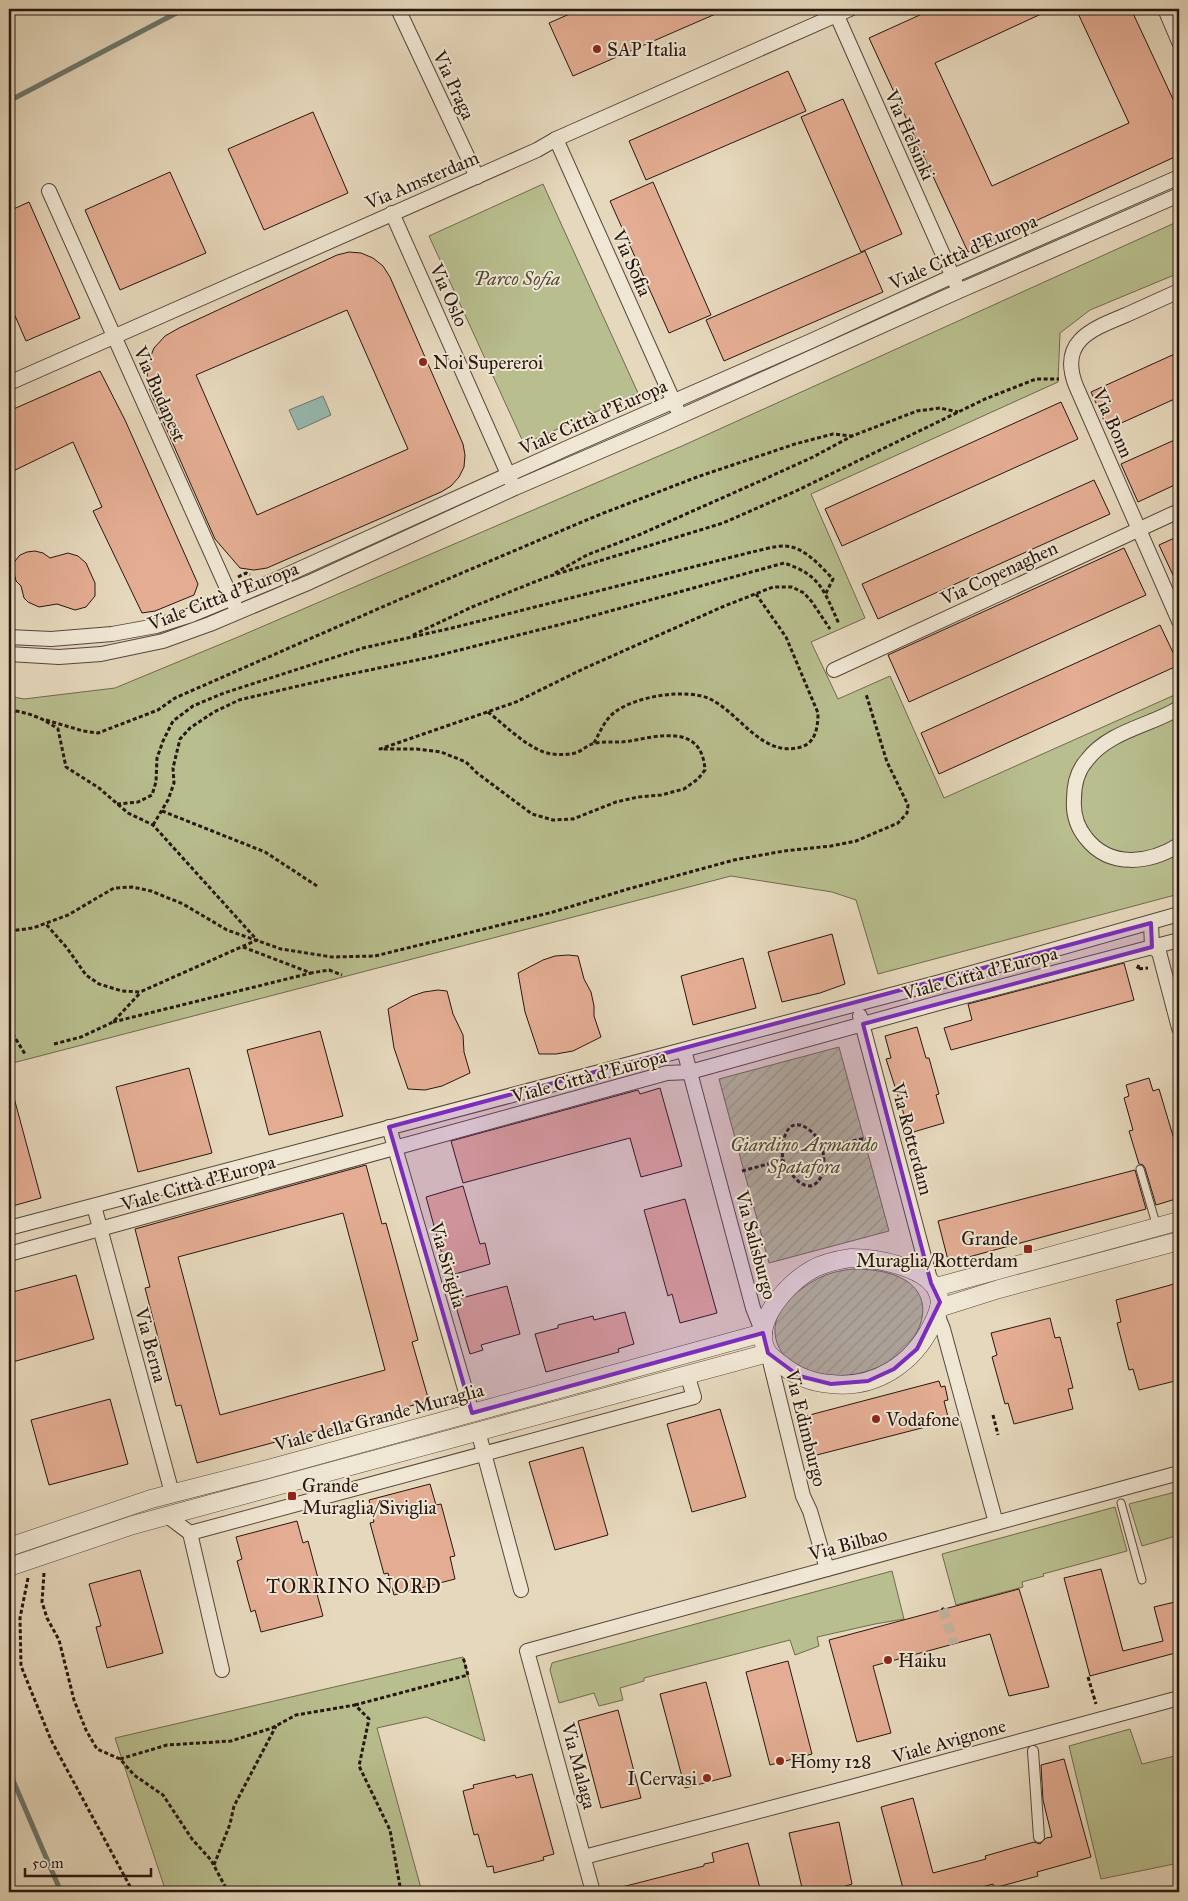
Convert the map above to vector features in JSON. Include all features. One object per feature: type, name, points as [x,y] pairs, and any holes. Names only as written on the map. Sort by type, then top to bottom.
[{"type":"street","name":"Via Praga","points":[[398,9],[477,177]]},
{"type":"street","name":"Via Amsterdam","points":[[9,383],[477,177],[835,12],[850,9]]},
{"type":"street","points":[[1165,9],[1179,42]]},
{"type":"street","name":"Via Helsinki","points":[[835,12],[959,291]]},
{"type":"street","name":"Via Sofia","points":[[556,139],[681,417]]},
{"type":"street","name":"Viale Città d'Europa","points":[[9,637],[64,639],[125,632],[174,620],[232,598],[1179,177]]},
{"type":"street","name":"Via Budapest","points":[[50,191],[238,612]]},
{"type":"street","name":"Viale Città d'Europa","points":[[9,654],[59,657],[101,654],[130,649],[163,641],[238,612],[1179,195]]},
{"type":"street","name":"Via Oslo","points":[[392,213],[515,488]]},
{"type":"street","name":"Via Bonn","points":[[1179,291],[1089,332],[1079,342],[1074,351],[1072,366],[1073,380],[1179,621]]},
{"type":"street","name":"Via Copenaghen","points":[[834,670],[1179,511]]},
{"type":"street","points":[[1179,708],[1112,739],[1096,749],[1079,774],[1075,786],[1074,802],[1076,819],[1083,834],[1096,849],[1111,857],[1128,860],[1145,859],[1163,854],[1179,845]]},
{"type":"street","name":"Viale Città d'Europa","points":[[9,1228],[857,1004],[1179,914]]},
{"type":"street","points":[[1151,923],[1152,947],[1159,952],[1179,1028]]},
{"type":"street","name":"Viale Città d'Europa","points":[[9,1254],[667,1073],[690,1072],[1179,940]]},
{"type":"street","name":"Via Rotterdam","points":[[857,1004],[933,1285]]},
{"type":"street","name":"Via Salisburgo","points":[[684,1050],[753,1308],[763,1333]]},
{"type":"street","name":"Via Siviglia","points":[[388,1127],[472,1413]]},
{"type":"street","name":"Via Berna","points":[[94,1206],[172,1493]]},
{"type":"street","points":[[933,1285],[1179,1221]]},
{"type":"street","points":[[938,1311],[999,1289],[1179,1240]]},
{"type":"street","points":[[851,1258],[882,1260],[913,1271],[933,1285],[940,1297],[938,1311],[926,1337],[910,1357],[886,1374],[862,1383],[837,1385],[814,1381],[790,1371],[768,1353],[763,1333],[766,1320],[773,1308],[788,1290],[808,1272],[830,1262],[851,1258]]},
{"type":"street","points":[[938,1311],[996,1523]]},
{"type":"street","name":"Viale della Grande Muraglia","points":[[9,1547],[138,1502],[268,1470],[763,1333]]},
{"type":"street","name":"Viale della Grande Muraglia","points":[[9,1567],[166,1515],[768,1353]]},
{"type":"street","name":"Via Edimburgo","points":[[768,1353],[803,1496],[810,1511],[827,1569]]},
{"type":"street","points":[[190,1533],[694,1397],[687,1374]]},
{"type":"street","points":[[478,1431],[521,1590]]},
{"type":"street","name":"Via Bilbao","points":[[527,1651],[1179,1473]]},
{"type":"street","points":[[166,1515],[190,1533],[222,1670]]},
{"type":"street","name":"Via Malaga","points":[[527,1651],[593,1892]]},
{"type":"street","name":"Viale Avignone","points":[[584,1857],[851,1788],[1179,1698]]},
{"type":"street","points":[[1033,1751],[1039,1837]]},
{"type":"lane","points":[[1086,219],[1093,233]]},
{"type":"lane","points":[[368,538],[374,553]]},
{"type":"lane","points":[[1140,1169],[1157,1227]]},
{"type":"lane","points":[[1121,1503],[1142,1580]]},
{"type":"path","points":[[408,638],[472,607],[548,577],[723,523],[796,490],[985,398],[1036,378],[1073,380]]},
{"type":"path","points":[[548,577],[587,555],[641,534],[749,486],[813,457],[852,436],[917,411],[940,408],[959,412]]},
{"type":"path","points":[[9,710],[20,711],[82,731],[98,733],[158,710],[175,698],[596,516],[697,477],[795,444],[833,434],[852,436]]},
{"type":"path","points":[[117,804],[138,802],[152,795],[156,782],[157,758],[163,741],[173,721],[193,706],[224,693],[363,648],[452,628],[752,552],[784,546],[797,548],[810,557],[833,579],[825,595]]},
{"type":"path","points":[[153,825],[168,800],[174,783],[173,768],[180,739],[190,728],[214,712],[239,700],[436,656],[574,621],[784,563],[810,574],[822,587],[839,624]]},
{"type":"path","points":[[235,578],[246,573],[251,575]]},
{"type":"path","points":[[488,712],[538,751],[563,755],[579,752],[594,743],[629,741],[666,735],[693,741],[700,748],[705,770],[698,779],[684,789],[616,802],[573,819],[552,820],[532,814],[477,773],[466,762],[442,752],[417,749],[380,749],[516,702],[583,669],[722,607],[773,587],[792,587],[804,593],[830,629]]},
{"type":"path","points":[[594,743],[607,720],[616,711],[632,703],[682,693],[697,694],[722,706],[757,737],[772,746],[785,750],[805,746],[812,738],[818,726],[818,713],[786,637],[756,594]]},
{"type":"path","points":[[9,931],[33,928],[68,915],[114,888],[132,887],[151,891],[183,904],[227,930],[281,949],[332,957],[375,956],[553,912],[734,860],[784,851],[831,846],[856,840],[876,834],[898,822],[907,813],[908,805],[887,762],[866,694]]},
{"type":"path","points":[[46,720],[58,729],[66,766],[99,788],[128,813],[153,825],[257,940]]},
{"type":"path","points":[[162,811],[265,852],[316,886]]},
{"type":"path","points":[[45,923],[67,948],[86,975],[99,984],[122,991],[140,992]]},
{"type":"path","points":[[113,1022],[140,992],[257,940]]},
{"type":"path","points":[[242,947],[311,973]]},
{"type":"path","points":[[54,1044],[81,1038],[113,1022],[311,973],[329,970],[342,975]]},
{"type":"path","points":[[9,1028],[25,1054]]},
{"type":"path","points":[[798,1125],[809,1130],[817,1138],[821,1148],[824,1166],[821,1178],[815,1185],[805,1186],[791,1175],[782,1160],[783,1139],[788,1130],[792,1126],[798,1125]]},
{"type":"path","points":[[821,1148],[866,1138]]},
{"type":"path","points":[[742,1170],[782,1160]]},
{"type":"path","points":[[993,1415],[998,1435]]},
{"type":"path","points":[[38,1557],[42,1602],[47,1618],[59,1640],[74,1700],[96,1749],[120,1759],[134,1775],[164,1795],[192,1839],[214,1865],[228,1892]]},
{"type":"path","points":[[38,1557],[20,1618],[21,1666],[51,1740],[133,1892]]},
{"type":"path","points":[[120,1759],[167,1745],[231,1741],[276,1726],[296,1716],[355,1705],[468,1675],[463,1657]]},
{"type":"path","points":[[1088,1677],[1096,1704]]},
{"type":"path","points":[[355,1705],[370,1719],[359,1766],[390,1830],[401,1892]]},
{"type":"path","points":[[214,1865],[230,1824],[234,1806],[276,1726]]},
{"type":"highlighted area","points":[[1151,923],[1152,947],[863,1024],[931,1283],[940,1302],[917,1349],[894,1369],[868,1381],[831,1384],[799,1376],[768,1353],[763,1333],[472,1413],[389,1127]]},
{"type":"green space","name":"Parco Sofia","points":[[543,184],[638,393],[524,444],[429,236]]},
{"type":"green space","points":[[1179,221],[1179,273],[1090,310],[1060,333],[1058,382],[811,494],[865,618],[811,642],[838,699],[890,676],[944,798],[1179,693],[1179,894],[878,974],[856,900],[832,892],[731,876],[9,1064],[9,696],[24,699],[115,688],[682,446]]},
{"type":"green space","name":"Giardino Armando Spatafora","points":[[839,1047],[889,1231],[769,1263],[719,1079]]},
{"type":"green space","points":[[854,1269],[894,1275],[916,1290],[923,1310],[917,1332],[900,1353],[875,1369],[843,1375],[807,1370],[790,1361],[778,1346],[775,1332],[776,1323],[784,1306],[813,1281],[833,1273]]},
{"type":"green space","points":[[1179,1491],[1179,1535],[1142,1546],[1129,1504]]},
{"type":"green space","points":[[1115,1507],[1127,1551],[1043,1574],[1044,1576],[1022,1582],[1023,1587],[956,1605],[942,1554]]},
{"type":"green space","points":[[892,1571],[904,1619],[817,1637],[819,1646],[795,1655],[790,1640],[644,1678],[644,1681],[620,1688],[623,1700],[599,1706],[594,1693],[559,1703],[550,1670],[552,1663]]},
{"type":"green space","points":[[463,1657],[485,1741],[426,1717],[377,1728],[422,1892],[166,1892],[115,1738]]},
{"type":"green space","points":[[1130,1729],[1142,1764],[1179,1755],[1179,1863],[1101,1879],[1069,1746]]},
{"type":"water","points":[[323,396],[331,415],[298,430],[289,410]]},
{"type":"building","name":"SAP Italia","points":[[581,9],[727,9],[573,76],[549,23]]},
{"type":"building","points":[[933,9],[1052,9],[935,63],[992,186],[1129,123],[1076,9],[1131,9],[1179,112],[1179,155],[968,252],[869,38]]},
{"type":"building","points":[[788,71],[806,111],[646,180],[629,141]]},
{"type":"building","points":[[843,99],[902,234],[861,252],[801,117]]},
{"type":"building","points":[[313,112],[348,193],[264,230],[228,149]]},
{"type":"building","points":[[170,172],[206,253],[120,290],[85,210]]},
{"type":"building","points":[[653,182],[711,315],[669,333],[610,201]]},
{"type":"building","points":[[29,202],[80,318],[26,341],[9,302],[9,211]]},
{"type":"building","points":[[865,251],[883,292],[724,361],[706,320]]},
{"type":"building","points":[[349,252],[361,253],[373,258],[383,266],[390,277],[463,444],[465,455],[464,467],[459,477],[451,486],[441,492],[267,568],[254,570],[240,568],[215,539],[151,394],[147,379],[148,363],[154,348],[165,336],[179,328],[337,255]],"holes":[[[347,310],[408,449],[257,515],[196,375]]]},
{"type":"building","points":[[1179,352],[1179,397],[1108,429],[1091,392]]},
{"type":"building","points":[[100,371],[125,420],[198,584],[194,595],[155,611],[142,613],[93,511],[102,507],[73,442],[9,473],[9,411]]},
{"type":"building","points":[[1061,402],[1078,439],[842,546],[825,509]]},
{"type":"building","points":[[1179,438],[1179,483],[1138,502],[1121,464]]},
{"type":"building","points":[[1094,480],[1110,514],[878,619],[862,584]]},
{"type":"building","points":[[1179,536],[1179,588],[1159,545]]},
{"type":"building","points":[[1124,548],[1146,595],[909,702],[888,655]]},
{"type":"building","points":[[35,551],[43,553],[50,558],[68,553],[78,556],[86,563],[95,583],[95,596],[86,607],[75,610],[57,604],[39,607],[24,598],[21,586],[16,581],[13,568],[15,561],[20,555]]},
{"type":"building","points":[[1160,625],[1179,665],[939,774],[921,733]]},
{"type":"building","points":[[832,934],[845,984],[820,993],[782,1002],[768,952]]},
{"type":"building","points":[[555,956],[578,956],[584,979],[591,992],[594,1016],[601,1037],[573,1051],[539,1054],[525,1012],[518,973],[543,960]]},
{"type":"building","points":[[743,958],[756,1008],[693,1025],[681,976]]},
{"type":"building","points":[[1124,963],[1134,1000],[951,1050],[944,1028],[972,1020],[968,1004]]},
{"type":"building","points":[[438,990],[447,991],[453,1014],[463,1035],[464,1052],[470,1073],[442,1086],[425,1090],[408,1089],[394,1048],[388,1009],[412,996]]},
{"type":"building","points":[[917,1027],[926,1058],[929,1058],[939,1094],[936,1095],[944,1123],[910,1133],[886,1059],[891,1058],[885,1036]]},
{"type":"building","points":[[320,1031],[343,1116],[269,1135],[247,1050]]},
{"type":"building","points":[[189,1068],[212,1153],[138,1172],[116,1087]]},
{"type":"building","points":[[1149,1078],[1153,1091],[1159,1089],[1179,1156],[1179,1198],[1156,1205],[1145,1168],[1139,1164],[1129,1131],[1133,1130],[1124,1098],[1129,1096],[1126,1085]]},
{"type":"building","points":[[660,1088],[682,1166],[641,1177],[630,1138],[463,1183],[451,1141],[638,1090],[640,1094]]},
{"type":"building","points":[[13,1094],[41,1198],[9,1207],[9,1095]]},
{"type":"building","points":[[366,1165],[382,1224],[386,1223],[418,1340],[412,1342],[429,1401],[197,1463],[181,1405],[176,1406],[145,1288],[150,1287],[135,1229]],"holes":[[[343,1213],[385,1370],[220,1415],[178,1257]]]},
{"type":"building","points":[[1135,1170],[1146,1209],[954,1261],[948,1260],[938,1221]]},
{"type":"building","points":[[463,1186],[480,1244],[485,1243],[490,1264],[448,1276],[426,1197]]},
{"type":"building","points":[[685,1199],[717,1313],[680,1323],[672,1294],[668,1296],[644,1210]]},
{"type":"building","points":[[76,1275],[94,1339],[9,1363],[9,1293]]},
{"type":"building","points":[[1174,1284],[1179,1303],[1179,1380],[1139,1390],[1133,1369],[1129,1370],[1117,1323],[1121,1322],[1116,1300]]},
{"type":"building","points":[[507,1286],[520,1334],[481,1345],[483,1350],[470,1354],[454,1300]]},
{"type":"building","points":[[625,1312],[634,1344],[618,1349],[619,1352],[546,1372],[535,1334],[558,1328],[558,1325],[593,1316],[594,1320]]},
{"type":"building","points":[[1050,1318],[1055,1338],[1060,1337],[1073,1388],[1068,1389],[1073,1409],[1014,1424],[1008,1403],[1005,1404],[992,1357],[997,1355],[991,1333]]},
{"type":"building","name":"Vodafone","points":[[939,1381],[941,1387],[945,1386],[948,1400],[944,1401],[949,1421],[809,1457],[800,1426],[805,1424],[802,1417]]},
{"type":"building","points":[[110,1399],[128,1464],[49,1485],[31,1420]]},
{"type":"building","points":[[720,1409],[746,1497],[692,1512],[667,1424]]},
{"type":"building","points":[[583,1447],[608,1535],[555,1550],[529,1462]]},
{"type":"building","points":[[430,1484],[436,1505],[441,1504],[455,1556],[450,1557],[455,1579],[394,1595],[388,1573],[384,1574],[370,1523],[374,1522],[369,1500]]},
{"type":"building","points":[[297,1521],[303,1543],[308,1541],[322,1593],[317,1594],[323,1616],[261,1632],[255,1610],[251,1612],[237,1561],[242,1559],[236,1537]]},
{"type":"building","points":[[1101,1569],[1123,1651],[1163,1641],[1154,1607],[1179,1601],[1179,1652],[1090,1676],[1064,1578]]},
{"type":"building","points":[[140,1570],[163,1653],[107,1668],[96,1627],[101,1626],[89,1584]]},
{"type":"building","points":[[1019,1589],[1049,1687],[1009,1696],[990,1634],[873,1666],[891,1733],[857,1742],[829,1640]]},
{"type":"building","points":[[788,1661],[812,1754],[770,1765],[746,1672]]},
{"type":"building","points":[[706,1682],[731,1776],[685,1788],[660,1694]]},
{"type":"building","points":[[618,1710],[641,1798],[601,1808],[578,1721]]},
{"type":"building","points":[[1064,1759],[1091,1857],[1037,1872],[1038,1876],[994,1888],[993,1884],[964,1892],[904,1892],[881,1807],[913,1798],[933,1873],[986,1859],[985,1856],[1034,1842],[1040,1844],[1046,1838],[1052,1837],[1043,1800],[1041,1765]]},
{"type":"building","points":[[532,1774],[554,1854],[543,1857],[544,1860],[494,1873],[493,1866],[487,1867],[478,1834],[474,1835],[463,1791],[474,1788],[473,1785],[515,1775],[516,1778]]},
{"type":"building","points":[[839,1822],[852,1884],[827,1892],[803,1892],[789,1833]]},
{"type":"building","points":[[748,1843],[761,1892],[618,1892],[618,1888],[704,1866],[704,1864],[714,1862],[712,1853]]},
{"type":"waterway","points":[[9,101],[184,9]]},
{"type":"waterway","points":[[9,1771],[61,1892]]},
{"type":"tunnel","points":[[943,1609],[954,1644]]},
{"type":"place","name":"SAP Italia","points":[[597,49]]},
{"type":"place","name":"Noi Supereroi","points":[[423,362]]},
{"type":"place","name":"Grande Muraglia/Rotterdam","points":[[1028,1249]]},
{"type":"place","name":"Vodafone","points":[[876,1419]]},
{"type":"place","name":"Grande Muraglia/Siviglia","points":[[292,1496]]},
{"type":"place","name":"Haiku","points":[[888,1660]]},
{"type":"place","name":"Homy 128","points":[[780,1761]]},
{"type":"place","name":"I Cervasi","points":[[707,1778]]},
{"type":"district","name":"TORRINO NORD","points":[[354,1586]]}]
